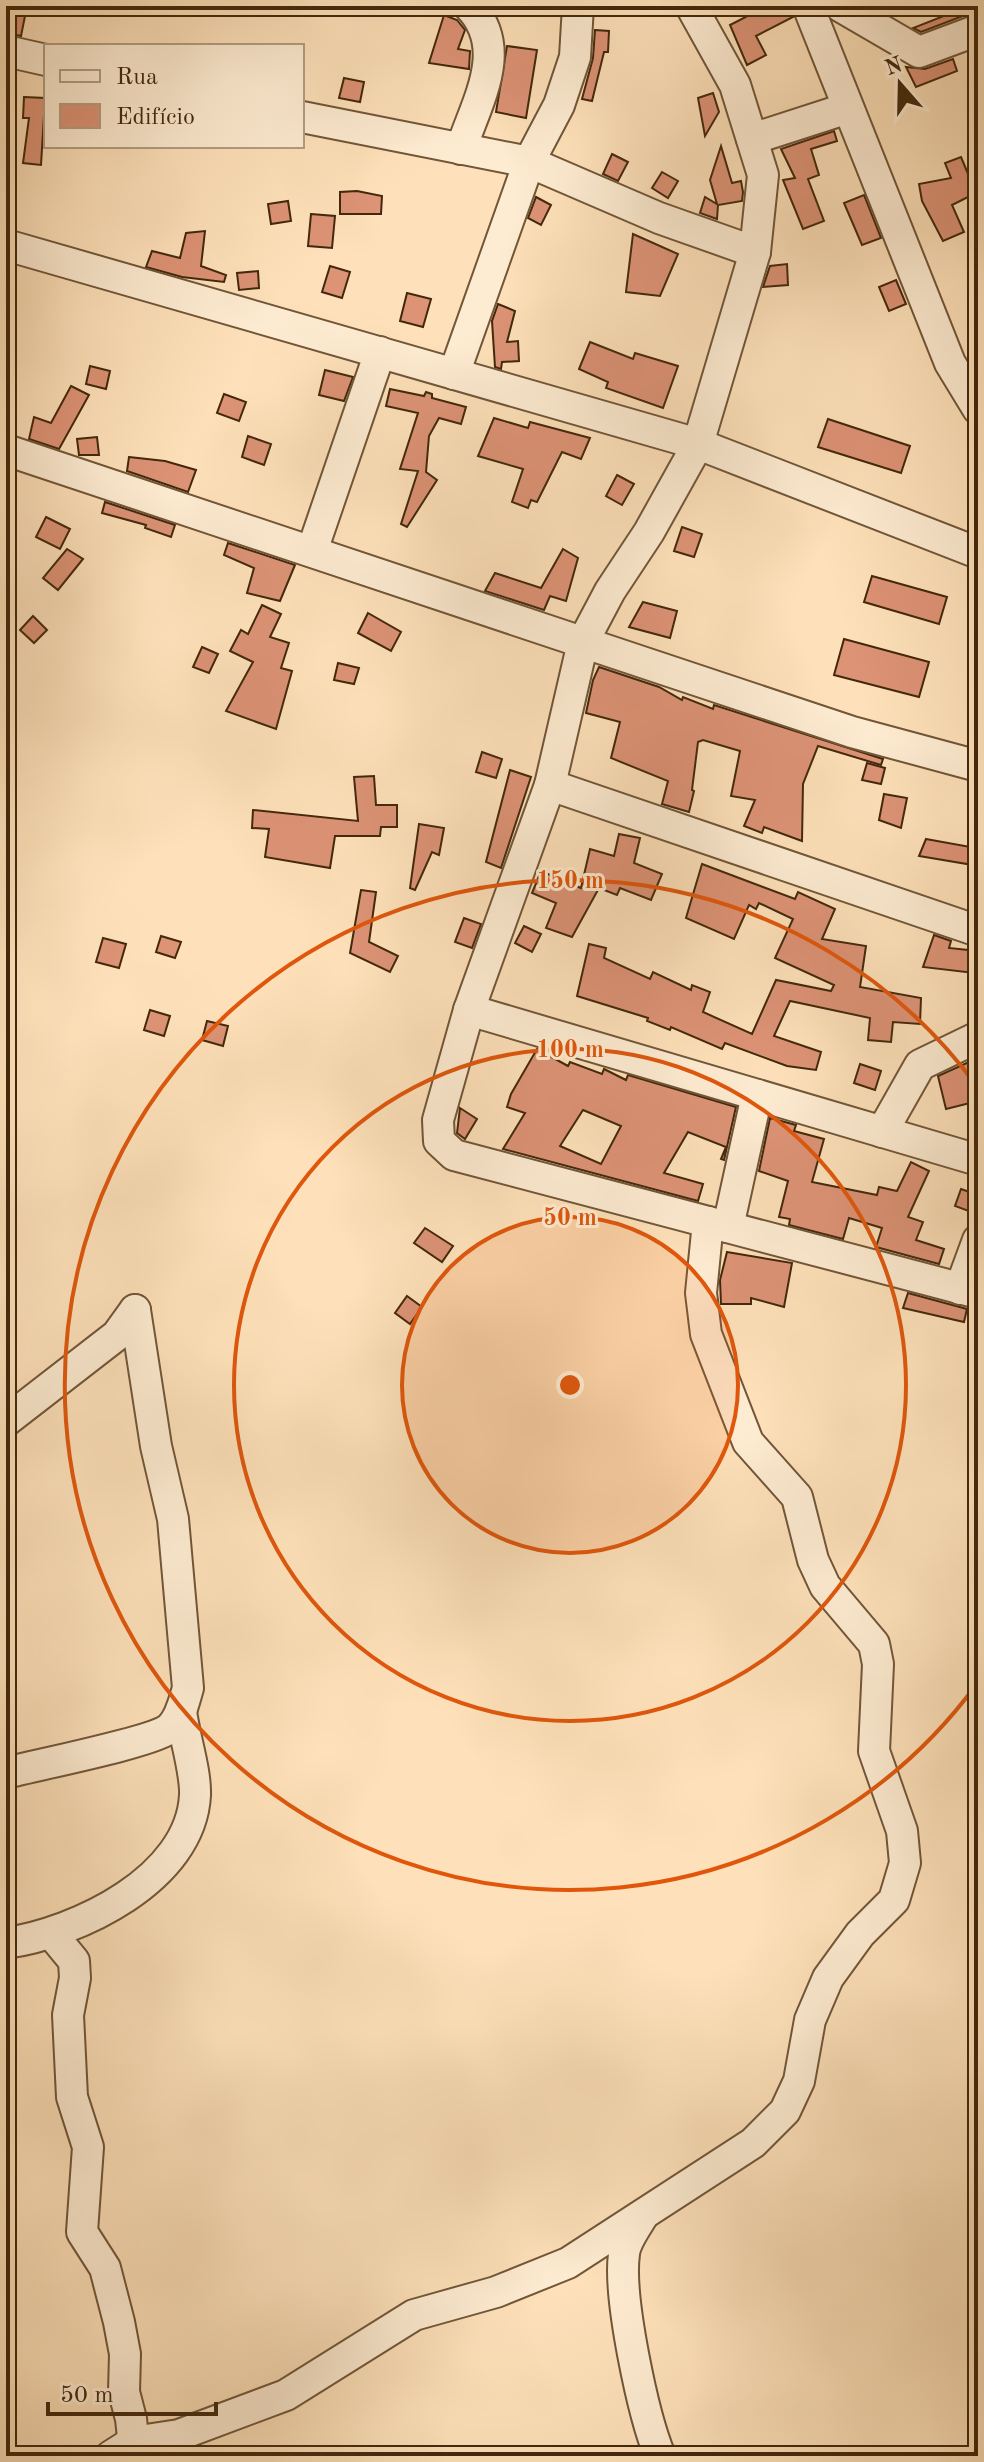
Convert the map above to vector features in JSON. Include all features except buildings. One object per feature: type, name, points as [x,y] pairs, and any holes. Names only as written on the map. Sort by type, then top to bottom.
[{"type":"street","points":[[461,149],[492,55],[485,22],[469,6]]},
{"type":"street","points":[[454,374],[529,162],[559,105],[575,57],[578,6]]},
{"type":"street","points":[[691,6],[735,85],[763,175],[755,252],[698,444],[583,642],[550,785],[469,1010],[438,1120],[439,1141],[454,1155],[969,1291],[978,1240]]},
{"type":"street","points":[[808,6],[950,363],[978,409]]},
{"type":"street","points":[[840,6],[919,52],[978,30]]},
{"type":"street","points":[[6,51],[44,60]]},
{"type":"street","points":[[752,139],[848,108]]},
{"type":"street","points":[[304,117],[529,162],[659,218],[755,252]]},
{"type":"street","points":[[6,245],[698,444],[978,553]]},
{"type":"street","points":[[312,551],[380,352]]},
{"type":"street","points":[[6,450],[852,732],[978,766]]},
{"type":"street","points":[[550,785],[978,931]]},
{"type":"street","points":[[469,1010],[978,1160]]},
{"type":"street","points":[[882,1132],[920,1065],[978,1037]]},
{"type":"street","points":[[51,1933],[74,1961],[75,1978],[68,2015],[72,2097],[88,2147],[82,2232],[105,2268],[119,2322],[125,2354],[124,2392],[131,2419],[126,2451],[179,2435],[286,2395],[414,2315],[496,2292],[568,2263],[753,2143],[785,2111],[799,2081],[810,2020],[828,1978],[860,1934],[894,1900],[905,1863],[902,1831],[874,1751],[878,1664],[874,1644],[825,1586],[813,1560],[797,1497],[748,1442],[706,1334],[701,1293],[718,1224],[757,1095]]},
{"type":"street","points":[[6,1421],[117,1335],[135,1310],[156,1446],[173,1519],[188,1688],[181,1711],[169,1729],[146,1738],[6,1773]]},
{"type":"street","points":[[6,1943],[51,1933],[107,1912],[173,1852],[188,1822],[195,1795],[181,1711]]},
{"type":"street","points":[[644,2213],[624,2252],[627,2309],[648,2427],[660,2456]]}]
